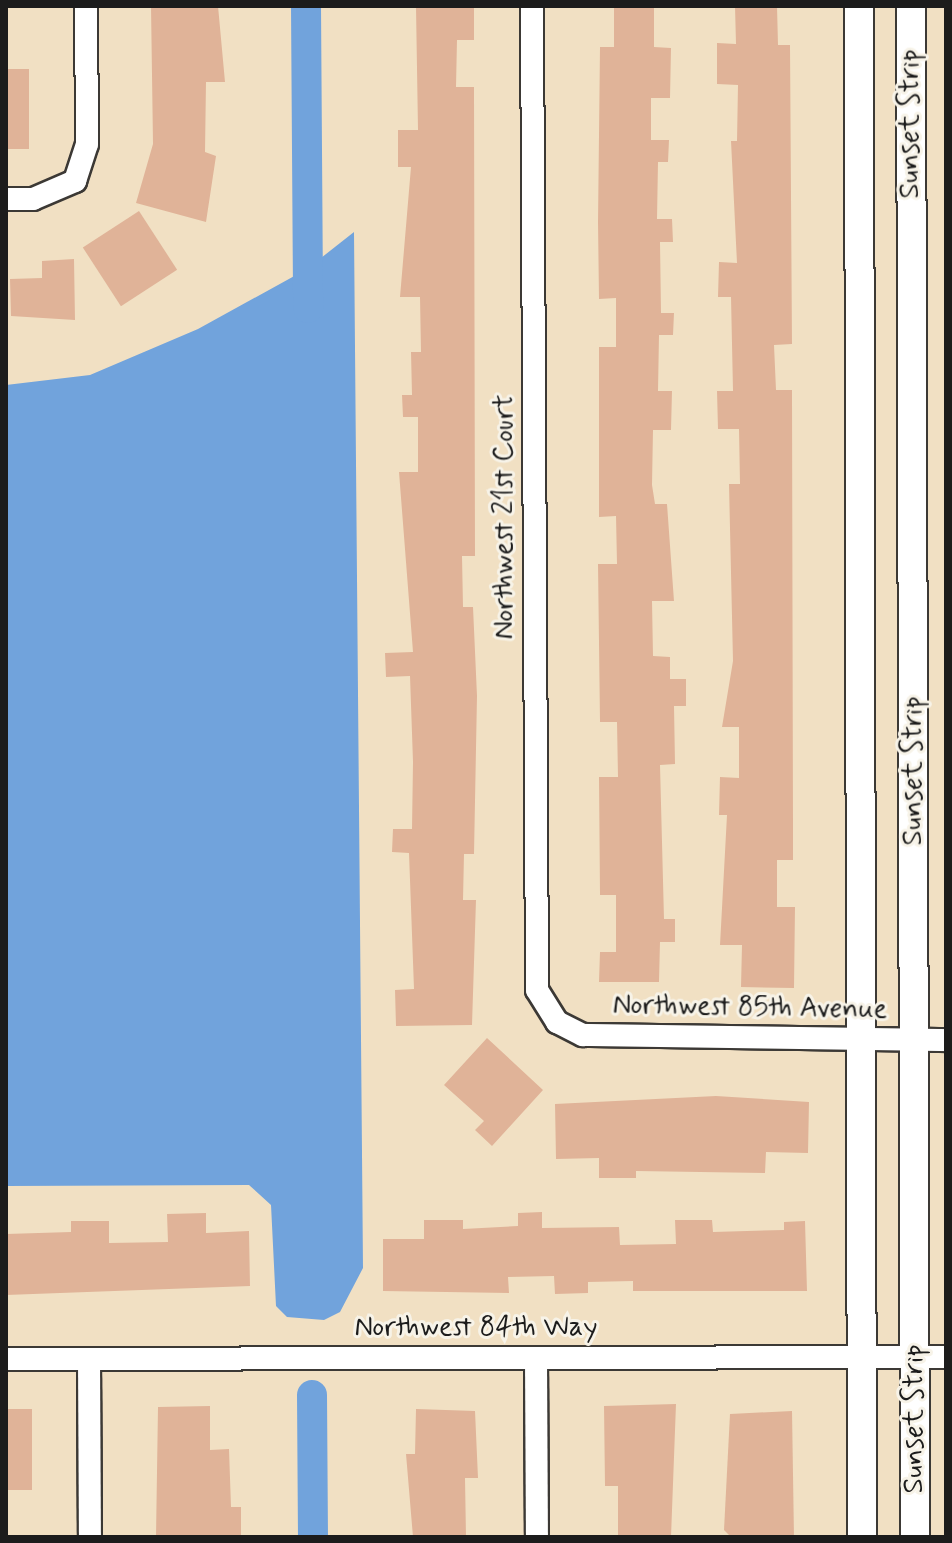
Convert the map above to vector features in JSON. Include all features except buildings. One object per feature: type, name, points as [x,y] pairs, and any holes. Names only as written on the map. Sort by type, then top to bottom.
[{"type":"street","points":[[6,199],[33,199],[75,181],[87,144],[86,6]]},
{"type":"street","name":"Northwest 21st Court","points":[[532,6],[537,990],[557,1022]]},
{"type":"street","name":"Sunset Strip","points":[[859,6],[862,1537]]},
{"type":"street","name":"Sunset Strip","points":[[911,6],[915,1537]]},
{"type":"street","name":"Northwest 85th Avenue","points":[[557,1022],[583,1035],[946,1040]]},
{"type":"street","name":"Northwest 84th Way","points":[[6,1359],[946,1357]]},
{"type":"street","points":[[536,1358],[537,1537]]},
{"type":"street","points":[[89,1359],[90,1537]]},
{"type":"water","points":[[354,232],[363,1268],[340,1312],[324,1320],[287,1317],[276,1306],[271,1205],[249,1185],[6,1186],[6,385],[90,375],[198,329],[307,269]]},
{"type":"waterway","points":[[306,6],[308,308]]},
{"type":"waterway","points":[[312,1395],[313,1537]]}]
